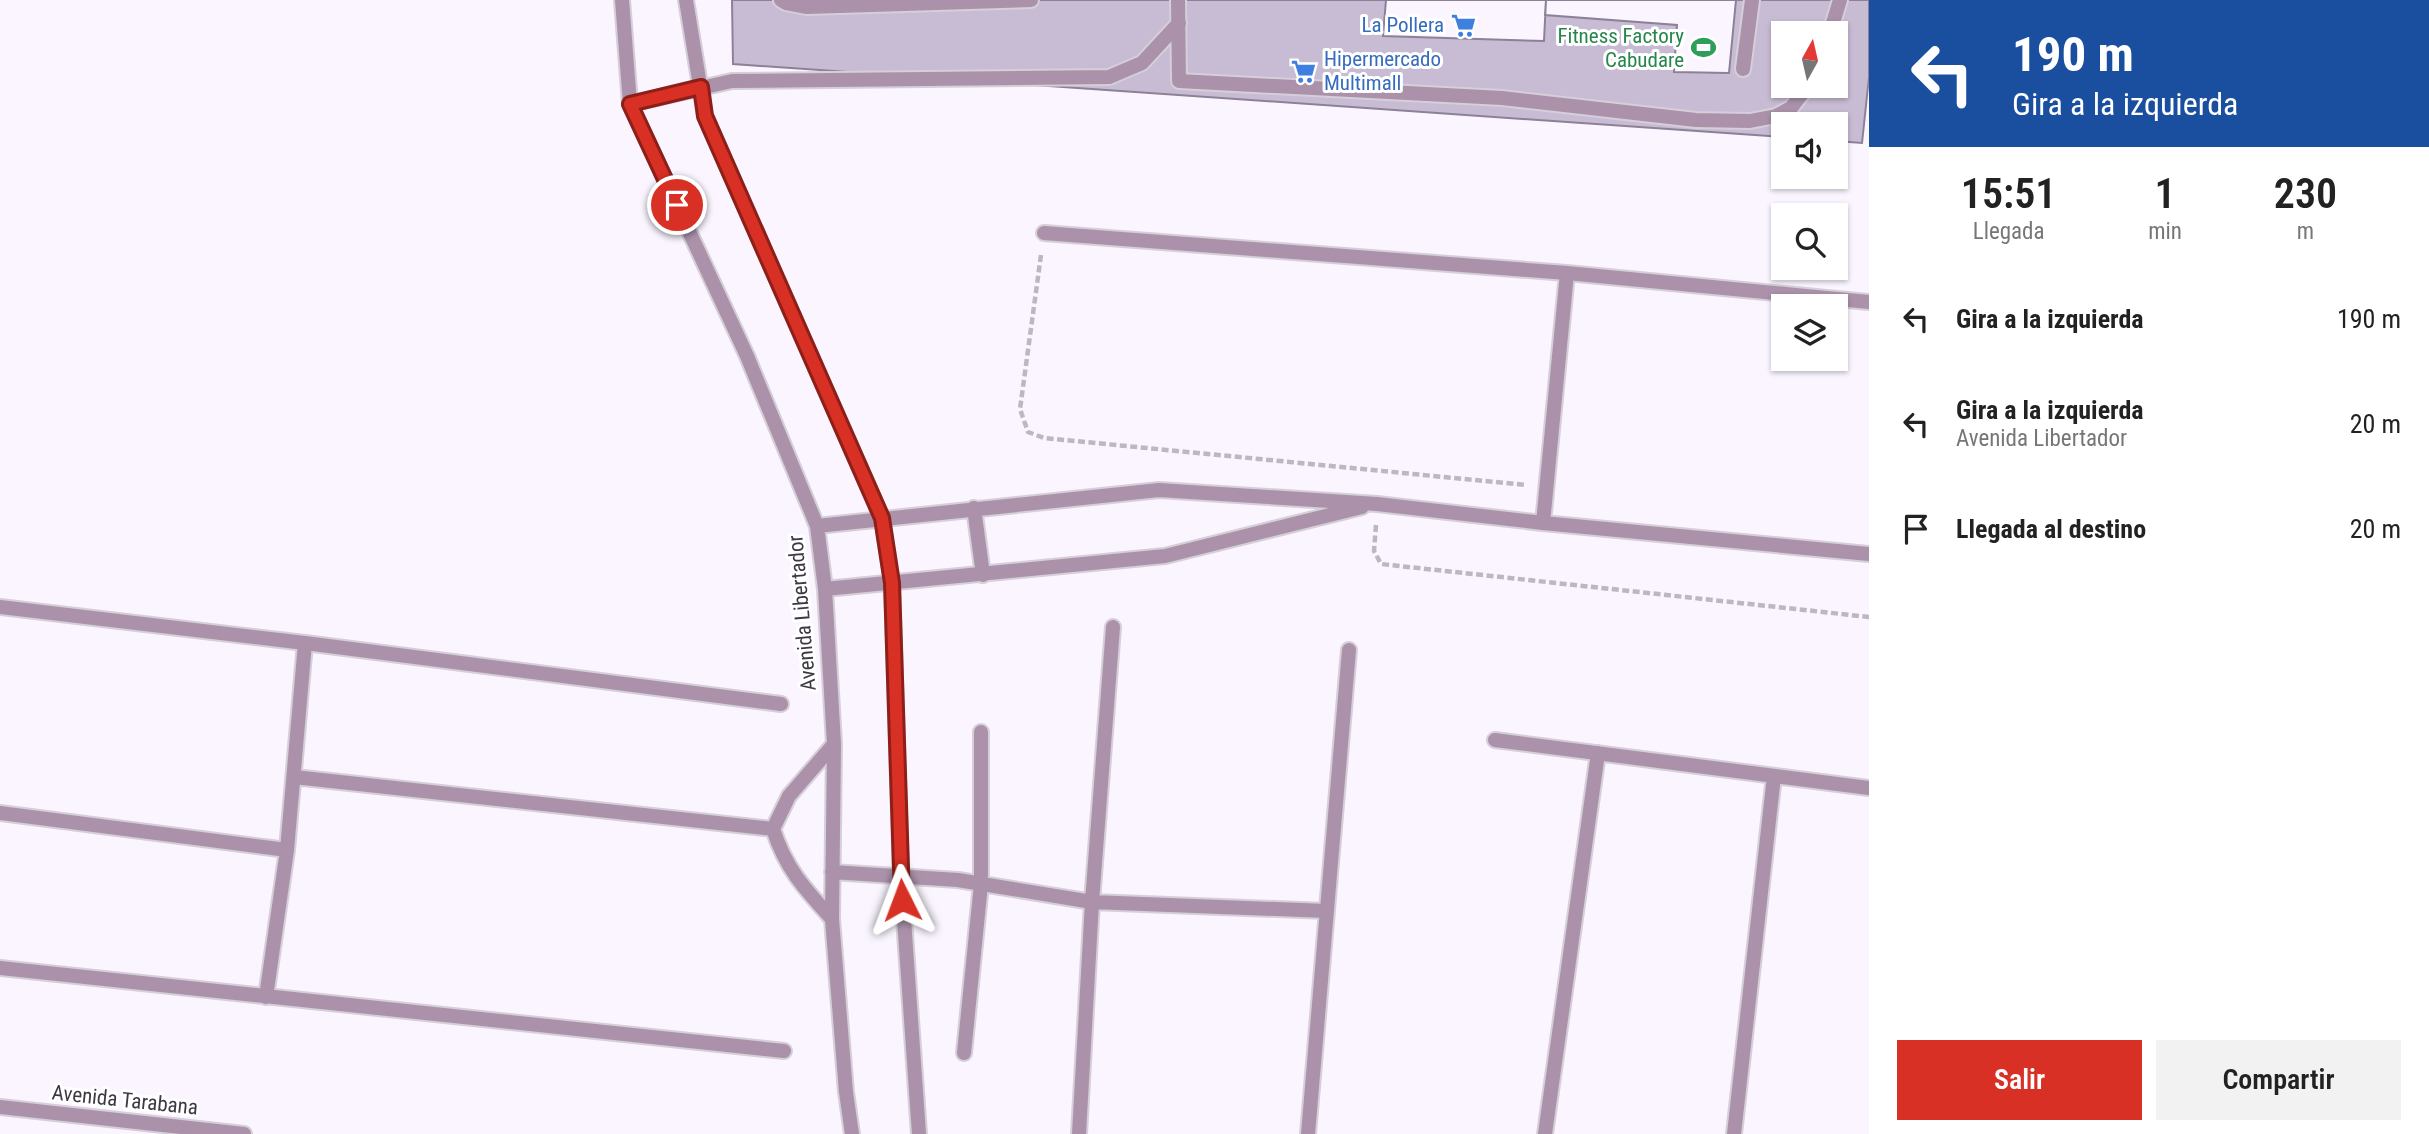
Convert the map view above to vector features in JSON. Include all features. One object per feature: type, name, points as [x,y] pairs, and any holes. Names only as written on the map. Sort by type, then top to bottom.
[{"type":"street","name":"Avenida Libertador","points":[[622,0],[630,104],[747,356],[817,526],[825,589],[834,744],[832,919],[852,1134]]},
{"type":"street","points":[[686,0],[705,116],[882,518],[892,583],[901,876],[919,1134]]},
{"type":"street","points":[[781,0],[807,7],[1031,0]]},
{"type":"street","points":[[1178,0],[1179,81],[1502,98],[1696,120],[1750,121],[1776,117],[1791,108],[1799,98]]},
{"type":"street","points":[[1743,69],[1752,0]]},
{"type":"street","points":[[1834,21],[1840,0]]},
{"type":"street","points":[[630,104],[732,81],[1109,77],[1142,63],[1179,23]]},
{"type":"street","points":[[1044,233],[1567,273],[1869,302]]},
{"type":"street","points":[[1542,523],[1567,273]]},
{"type":"street","points":[[817,526],[1159,490],[1377,503],[1542,523],[1869,554]]},
{"type":"street","points":[[825,589],[1165,556],[1377,503]]},
{"type":"street","points":[[974,508],[983,575]]},
{"type":"street","points":[[0,607],[781,704]]},
{"type":"street","points":[[1079,1134],[1092,902],[1113,627]]},
{"type":"street","points":[[266,997],[287,850],[305,643]]},
{"type":"street","points":[[1308,1134],[1349,650]]},
{"type":"street","points":[[964,1053],[981,884],[981,732]]},
{"type":"street","points":[[1495,740],[1869,788]]},
{"type":"street","points":[[832,919],[796,878],[782,854],[773,829],[789,796],[834,744]]},
{"type":"street","points":[[1545,1134],[1598,753]]},
{"type":"street","points":[[1734,1134],[1774,776]]},
{"type":"street","points":[[293,777],[773,829]]},
{"type":"street","points":[[0,813],[287,850]]},
{"type":"street","points":[[832,872],[958,880],[1092,902],[1327,911]]},
{"type":"street","points":[[0,968],[784,1051]]},
{"type":"street","name":"Avenida Tarabana","points":[[0,1107],[244,1134]]},
{"type":"path","points":[[1044,233],[1020,409],[1028,432],[1044,438],[1546,487]]},
{"type":"path","points":[[1377,503],[1374,551],[1381,564],[1869,617]]},
{"type":"building","name":"Hipermercado Multimall","points":[[732,0],[1869,0],[1869,77],[1862,143],[1848,142],[1848,112],[1771,112],[1771,136],[733,64]]},
{"type":"building","name":"La Pollera","points":[[1386,0],[1546,0],[1544,41],[1383,36]]},
{"type":"building","name":"Fitness Factory Cabudare","points":[[1546,0],[1736,0],[1729,73],[1674,72],[1677,25],[1545,15]]},
{"type":"place","name":"La Pollera","points":[[1464,25]]},
{"type":"place","name":"Fitness Factory Cabudare","points":[[1704,48]]},
{"type":"place","name":"Hipermercado Multimall","points":[[1304,71]]},
{"type":"route","points":[[677,205],[630,104],[701,87],[705,116],[882,518],[892,583],[902,900]]}]
